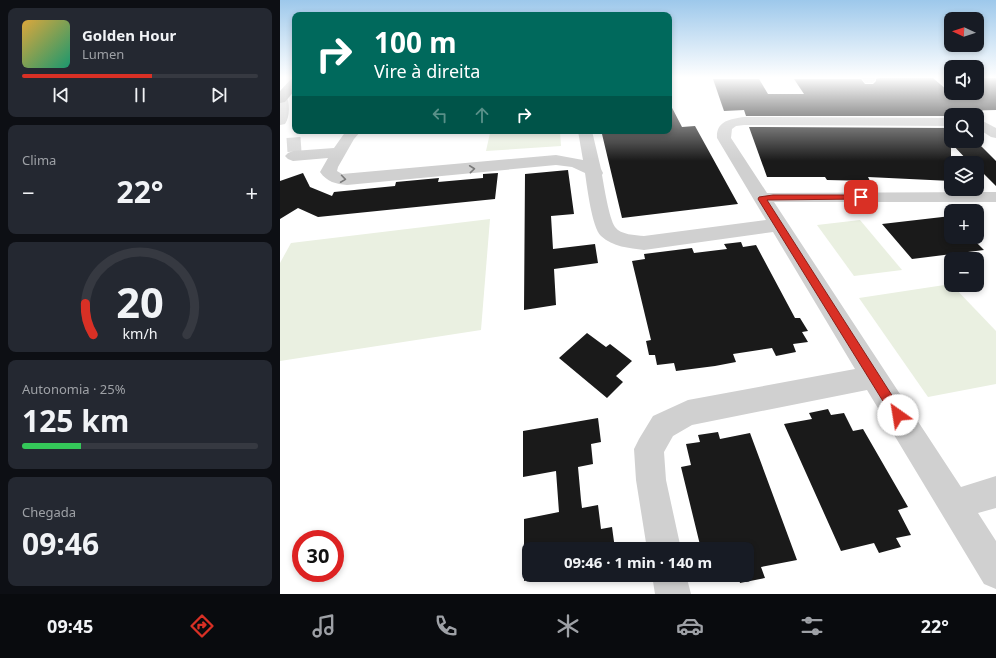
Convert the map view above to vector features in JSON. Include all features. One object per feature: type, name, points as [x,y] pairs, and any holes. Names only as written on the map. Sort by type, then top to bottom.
[{"type":"street","points":[[280,121],[282,114],[281,106]]},
{"type":"street","points":[[944,122],[744,121],[733,122],[726,126],[723,131],[724,138],[996,572]]},
{"type":"street","points":[[984,122],[996,122]]},
{"type":"street","points":[[984,126],[996,134]]},
{"type":"street","points":[[586,136],[602,217],[607,232],[624,241],[644,243],[778,225]]},
{"type":"street","points":[[346,141],[328,172],[337,179],[347,180],[556,160],[573,154],[586,136]]},
{"type":"street","points":[[297,150],[346,141]]},
{"type":"street","points":[[556,160],[580,164],[594,173]]},
{"type":"street","points":[[762,199],[773,197],[996,197]]},
{"type":"street","points":[[663,542],[651,480],[649,449],[662,426],[688,413],[787,395],[874,376]]},
{"type":"street","points":[[954,505],[996,492]]},
{"type":"street","points":[[670,582],[673,594]]},
{"type":"green space","points":[[490,134],[560,134],[561,146],[486,151]]},
{"type":"green space","points":[[490,219],[481,330],[280,361],[280,263],[291,243]]},
{"type":"green space","points":[[860,220],[902,270],[854,276],[817,225]]},
{"type":"green space","points":[[944,285],[944,292],[959,292],[996,331],[996,384],[928,397],[859,298]]},
{"type":"building","points":[[722,106],[996,106],[996,110],[984,110],[984,108],[944,108],[944,116],[746,116],[744,110],[724,111]]},
{"type":"building","points":[[672,108],[682,127],[695,126],[738,204],[622,218],[602,134],[672,134]]},
{"type":"building","points":[[749,127],[944,128],[944,148],[951,148],[951,156],[944,156],[944,181],[868,177],[870,181],[827,180],[825,177],[767,177]]},
{"type":"building","points":[[956,148],[983,148],[996,161],[996,186],[984,174],[984,156],[963,156]]},
{"type":"building","points":[[568,170],[574,214],[551,216],[553,249],[595,244],[598,263],[554,269],[556,305],[524,310],[525,174]]},
{"type":"building","points":[[303,173],[310,187],[332,196],[334,192],[395,186],[396,182],[439,178],[438,182],[483,178],[483,174],[498,173],[495,199],[318,217],[298,208],[280,219],[280,181]]},
{"type":"building","points":[[944,217],[944,244],[978,244],[984,250],[944,252],[944,255],[912,259],[882,224]]},
{"type":"building","points":[[741,242],[743,247],[756,245],[795,318],[800,318],[808,331],[802,332],[808,342],[793,344],[796,352],[776,356],[772,348],[733,354],[736,362],[715,366],[676,371],[674,363],[657,365],[655,355],[649,355],[646,341],[651,340],[632,261],[645,259],[644,254],[692,248],[694,253],[727,249],[724,244]]},
{"type":"building","points":[[587,333],[606,347],[610,344],[632,361],[616,376],[623,382],[607,398],[559,358]]},
{"type":"building","points":[[828,409],[831,415],[844,413],[853,431],[863,429],[908,507],[898,510],[911,535],[896,538],[901,547],[879,553],[874,543],[841,551],[784,424],[812,419],[809,413]]},
{"type":"building","points":[[598,418],[601,442],[591,444],[593,464],[578,467],[582,508],[598,505],[601,529],[612,527],[614,542],[524,542],[524,519],[559,512],[556,471],[523,477],[523,431]]},
{"type":"building","points":[[718,432],[720,439],[750,433],[797,560],[761,567],[765,578],[754,580],[754,542],[699,542],[681,467],[691,465],[686,444],[700,442],[698,435]]},
{"type":"tunnel","points":[[287,145],[301,144]]},
{"type":"route","points":[[861,197],[773,197],[762,199],[898,415]]}]
